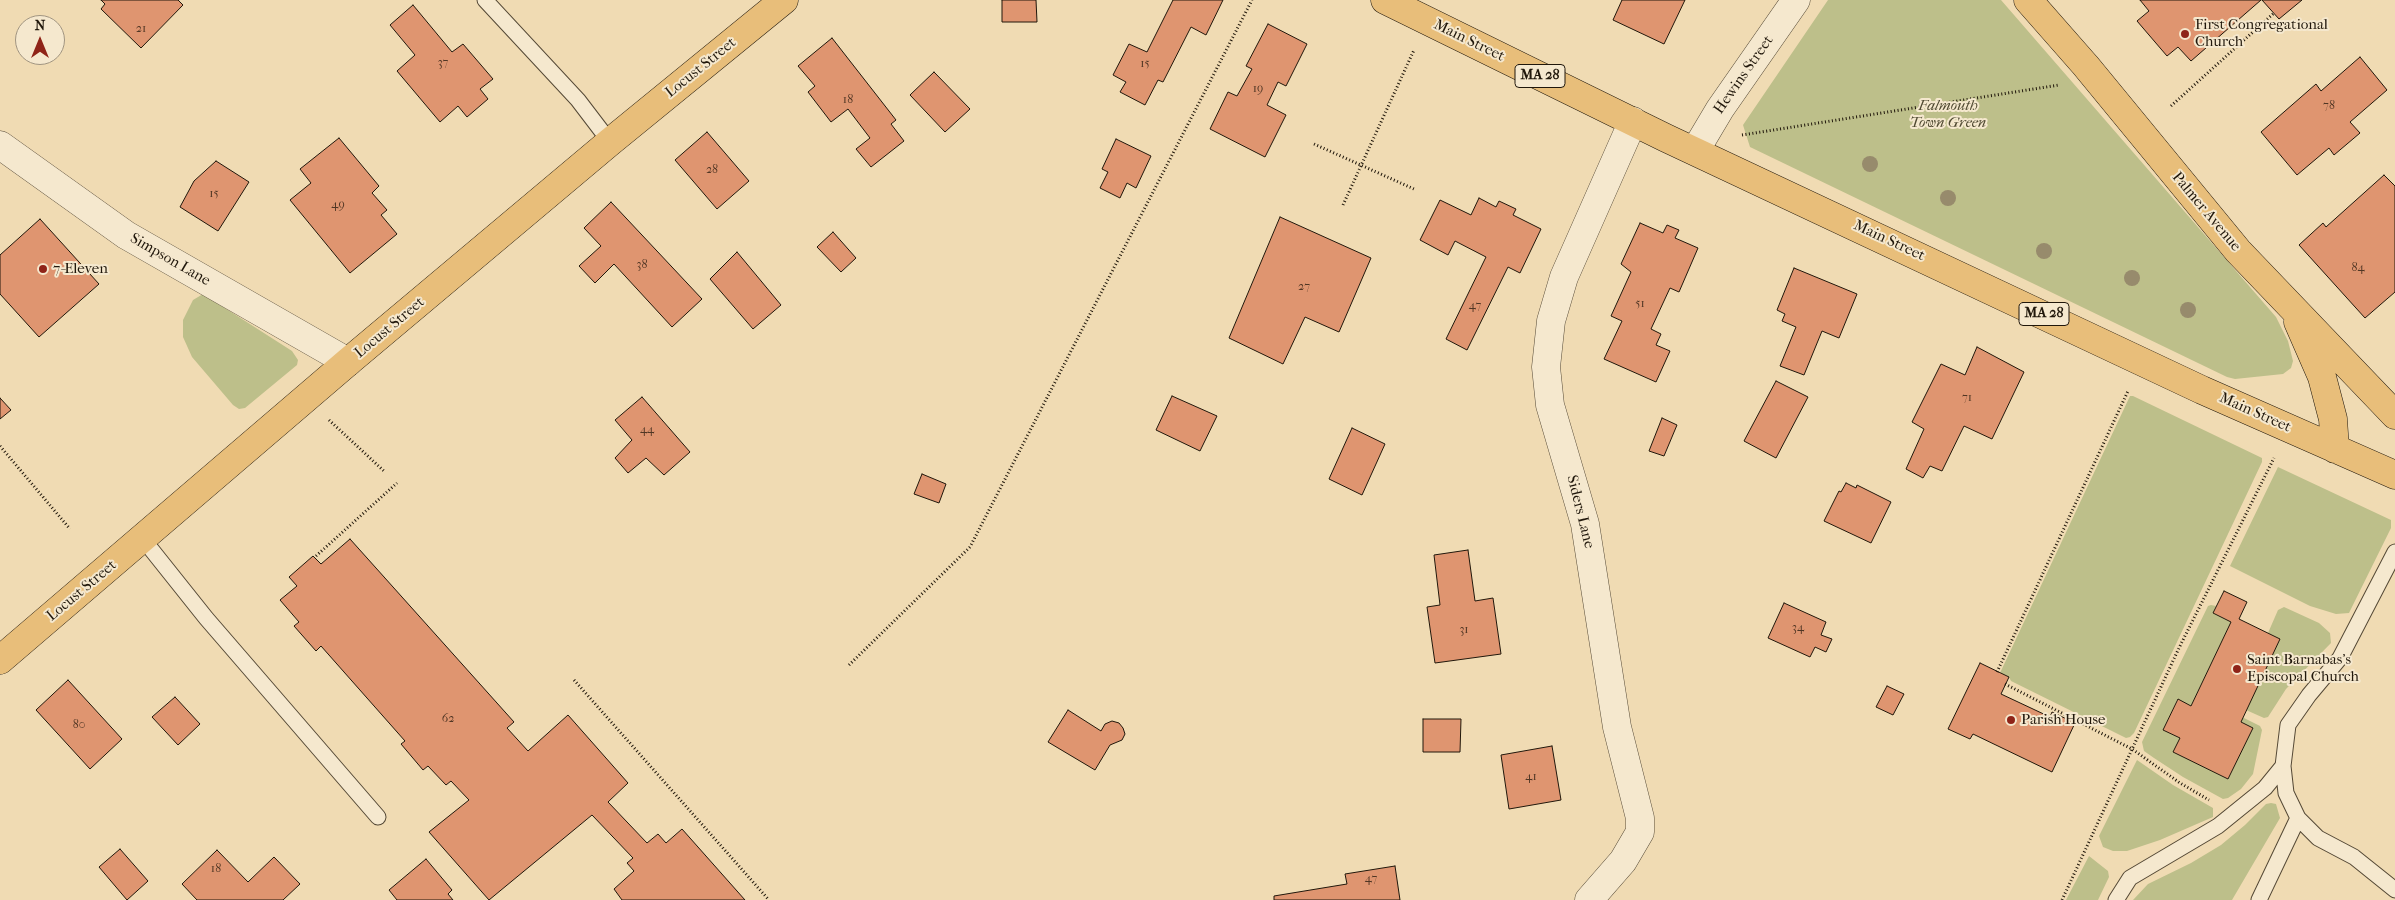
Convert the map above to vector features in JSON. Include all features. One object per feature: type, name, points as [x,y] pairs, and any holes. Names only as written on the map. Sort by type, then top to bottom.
[{"type":"main road","name":"Locust Street","points":[[0,660],[348,362],[610,142],[784,0]]},
{"type":"main road","name":"Main Street","points":[[1386,0],[1695,151],[2202,390],[2395,475]]},
{"type":"main road","name":"Palmer Avenue","points":[[2028,0],[2086,66],[2238,251],[2289,302],[2395,415]]},
{"type":"main road","points":[[2289,302],[2322,377],[2333,419],[2335,449]]},
{"type":"street","name":"Hewins Street","points":[[1695,151],[1720,109],[1796,0]]},
{"type":"street","name":"Siders Lane","points":[[1589,900],[1622,861],[1640,832],[1640,818],[1617,727],[1585,524],[1550,406],[1546,367],[1551,321],[1564,277],[1633,121]]},
{"type":"street","name":"Simpson Lane","points":[[0,145],[126,235],[348,362]]},
{"type":"lane","points":[[485,0],[578,100],[610,142]]},
{"type":"lane","points":[[143,539],[206,618],[378,817]]},
{"type":"lane","points":[[2395,552],[2340,658],[2309,695],[2288,725],[2283,766],[2286,793],[2298,818],[2318,838],[2354,857],[2395,890]]},
{"type":"lane","points":[[2116,900],[2130,878],[2154,862],[2186,847],[2234,814],[2265,788],[2283,766]]},
{"type":"lane","points":[[2259,900],[2298,818]]},
{"type":"path","points":[[849,665],[970,547],[1252,0]]},
{"type":"path","points":[[2171,106],[2274,13]]},
{"type":"path","points":[[1343,205],[1417,43]]},
{"type":"path","points":[[1734,136],[2065,84]]},
{"type":"path","points":[[1314,144],[1414,188]]},
{"type":"path","points":[[1997,672],[2130,389]]},
{"type":"path","points":[[323,415],[385,472]]},
{"type":"path","points":[[0,446],[70,529]]},
{"type":"path","points":[[2062,900],[2179,648],[2274,458]]},
{"type":"path","points":[[316,556],[397,483]]},
{"type":"path","points":[[574,680],[769,900]]},
{"type":"path","points":[[2006,684],[2132,749],[2180,783],[2234,814]]},
{"type":"green space","name":"Falmouth Town Green","points":[[1828,0],[2001,0],[2276,317],[2288,341],[2293,361],[2291,368],[2283,374],[2235,379],[2227,377],[1750,147],[1743,125]]},
{"type":"green space","points":[[203,294],[292,351],[298,360],[297,365],[245,408],[239,409],[233,405],[192,357],[183,337],[183,320],[193,300]]},
{"type":"green space","points":[[2130,396],[2262,458],[2262,462],[2134,733],[2126,738],[2011,681],[2009,677],[2000,673]]},
{"type":"green space","points":[[2278,467],[2391,520],[2391,528],[2349,613],[2336,614],[2310,606],[2230,566]]},
{"type":"green space","points":[[2208,606],[2216,606],[2213,613],[2231,622],[2191,706],[2177,700],[2163,730],[2180,738],[2173,752],[2228,779],[2253,728],[2241,722],[2242,717],[2260,726],[2262,730],[2253,774],[2241,789],[2228,798],[2223,799],[2183,777],[2144,751],[2142,742]]},
{"type":"green space","points":[[2284,607],[2319,623],[2330,633],[2331,643],[2286,689],[2268,717],[2264,718],[2246,710],[2280,639],[2268,633],[2278,610]]},
{"type":"green space","points":[[2137,760],[2173,785],[2213,808],[2213,817],[2160,840],[2127,851],[2113,851],[2103,847],[2099,836]]},
{"type":"green space","points":[[2266,804],[2276,804],[2280,818],[2232,900],[2133,900],[2148,884],[2191,863],[2221,845]]},
{"type":"green space","points":[[2089,856],[2108,871],[2109,877],[2098,900],[2066,900]]},
{"type":"building","points":[[101,0],[178,0],[183,5],[141,48],[101,9],[105,4]]},
{"type":"building","points":[[1002,0],[1036,0],[1037,22],[1002,22]]},
{"type":"building","points":[[1173,0],[1223,0],[1206,35],[1191,27],[1163,82],[1158,80],[1145,105],[1120,92],[1126,82],[1113,75],[1129,44],[1147,52]]},
{"type":"building","points":[[1622,0],[1685,0],[1664,44],[1613,20]]},
{"type":"building","name":"First Congregational Church","points":[[2140,0],[2261,0],[2191,61],[2178,47],[2167,56],[2137,21],[2149,11]]},
{"type":"building","name":"First Congregational Church","points":[[2262,0],[2302,0],[2279,19]]},
{"type":"building","points":[[413,5],[452,52],[463,44],[493,79],[480,89],[488,99],[467,117],[458,106],[440,122],[397,71],[415,55],[390,25]]},
{"type":"building","points":[[1268,24],[1307,44],[1286,86],[1278,82],[1267,105],[1286,115],[1265,157],[1210,129],[1228,92],[1237,96],[1252,69],[1246,66]]},
{"type":"building","points":[[832,38],[896,120],[891,124],[904,141],[871,167],[856,149],[870,138],[848,109],[831,122],[808,92],[815,86],[798,66]]},
{"type":"building","points":[[2360,57],[2387,90],[2350,122],[2360,133],[2334,155],[2329,148],[2297,175],[2261,132],[2316,84],[2321,91]]},
{"type":"building","points":[[934,72],[970,109],[945,132],[910,95]]},
{"type":"building","points":[[707,132],[749,181],[717,209],[675,160]]},
{"type":"building","points":[[339,138],[379,186],[372,193],[387,210],[381,215],[397,234],[350,273],[290,200],[311,183],[300,169]]},
{"type":"building","points":[[1116,139],[1151,156],[1136,188],[1127,183],[1120,198],[1100,188],[1108,172],[1102,169]]},
{"type":"building","points":[[216,161],[249,182],[218,231],[180,207],[194,181]]},
{"type":"building","points":[[2384,175],[2395,186],[2395,292],[2365,318],[2299,245],[2323,223],[2326,227]]},
{"type":"building","points":[[1479,198],[1496,207],[1499,201],[1516,209],[1513,215],[1541,229],[1520,273],[1508,267],[1467,350],[1446,339],[1486,257],[1455,241],[1448,255],[1420,240],[1440,200],[1471,215]]},
{"type":"building","points":[[611,202],[702,299],[672,327],[614,264],[595,283],[579,266],[601,246],[584,228]]},
{"type":"building","points":[[1280,217],[1371,258],[1339,332],[1305,317],[1283,364],[1229,338]]},
{"type":"building","name":"7-Eleven","points":[[40,219],[99,284],[39,337],[0,294],[0,255]]},
{"type":"building","points":[[1640,223],[1663,233],[1667,225],[1679,230],[1675,238],[1698,248],[1679,292],[1670,288],[1651,329],[1661,334],[1656,345],[1670,351],[1656,382],[1604,359],[1622,321],[1611,316],[1631,272],[1621,264]]},
{"type":"building","points":[[833,232],[856,258],[841,272],[817,247]]},
{"type":"building","points":[[737,252],[781,305],[753,329],[710,279]]},
{"type":"building","points":[[1794,268],[1857,294],[1839,338],[1822,331],[1804,375],[1780,366],[1796,327],[1782,321],[1785,314],[1777,310]]},
{"type":"building","points":[[1977,347],[2024,372],[1992,439],[1964,426],[1942,471],[1930,466],[1923,478],[1906,469],[1924,429],[1912,422],[1941,364],[1965,375]]},
{"type":"building","points":[[1776,381],[1808,397],[1776,458],[1744,441]]},
{"type":"building","points":[[1172,396],[1217,416],[1200,451],[1156,430]]},
{"type":"building","points":[[642,397],[690,452],[664,475],[646,458],[628,473],[615,458],[632,440],[615,420]]},
{"type":"building","points":[[0,398],[11,410],[0,419]]},
{"type":"building","points":[[1662,418],[1677,425],[1664,456],[1649,451]]},
{"type":"building","points":[[1352,428],[1385,444],[1362,495],[1329,479]]},
{"type":"building","points":[[922,474],[946,484],[939,503],[914,494]]},
{"type":"building","points":[[1846,483],[1856,488],[1857,485],[1891,502],[1871,543],[1824,521],[1839,491],[1841,492]]},
{"type":"building","points":[[350,539],[514,722],[507,728],[528,751],[568,715],[628,783],[608,802],[647,843],[658,834],[666,843],[682,829],[745,900],[622,900],[614,889],[634,871],[627,863],[633,858],[592,815],[489,900],[429,832],[469,800],[451,781],[446,785],[428,766],[423,770],[401,744],[405,741],[321,646],[316,651],[294,626],[299,622],[280,600],[297,586],[289,577],[313,556],[321,564]]},
{"type":"building","points":[[1468,550],[1475,601],[1493,598],[1501,654],[1435,663],[1427,607],[1440,605],[1434,555]]},
{"type":"building","name":"Saint Barnabas's Episcopal Church","points":[[2224,591],[2247,602],[2239,619],[2280,639],[2241,722],[2253,728],[2228,779],[2173,752],[2180,738],[2163,730],[2178,699],[2191,706],[2231,622],[2213,613]]},
{"type":"building","points":[[1784,603],[1826,622],[1821,635],[1832,639],[1826,652],[1815,647],[1810,657],[1768,638]]},
{"type":"building","name":"Parish House","points":[[1980,663],[2009,677],[2001,694],[2050,717],[2052,712],[2075,723],[2052,772],[1973,734],[1970,739],[1948,729]]},
{"type":"building","points":[[68,680],[122,739],[90,769],[36,710]]},
{"type":"building","points":[[1887,686],[1904,694],[1893,715],[1876,707]]},
{"type":"building","points":[[175,697],[200,724],[178,745],[152,717]]},
{"type":"building","points":[[1068,710],[1101,731],[1105,724],[1112,721],[1119,723],[1123,728],[1125,734],[1122,740],[1110,745],[1095,770],[1048,742]]},
{"type":"building","points":[[1423,719],[1461,719],[1460,752],[1423,752]]},
{"type":"building","points":[[1552,746],[1561,800],[1509,809],[1501,755]]},
{"type":"building","points":[[120,849],[148,881],[127,900],[99,867]]},
{"type":"building","points":[[217,850],[248,882],[274,857],[300,884],[283,900],[197,900],[182,884]]},
{"type":"building","points":[[426,859],[452,890],[448,894],[453,900],[397,900],[389,890]]},
{"type":"building","points":[[1395,866],[1400,900],[1274,900],[1274,896],[1347,884],[1345,874]]},
{"type":"place","name":"First Congregational Church","points":[[2185,34]]},
{"type":"place","name":"7-Eleven","points":[[43,269]]},
{"type":"place","name":"Saint Barnabas's Episcopal Church","points":[[2237,669]]},
{"type":"place","name":"Parish House","points":[[2011,720]]}]
